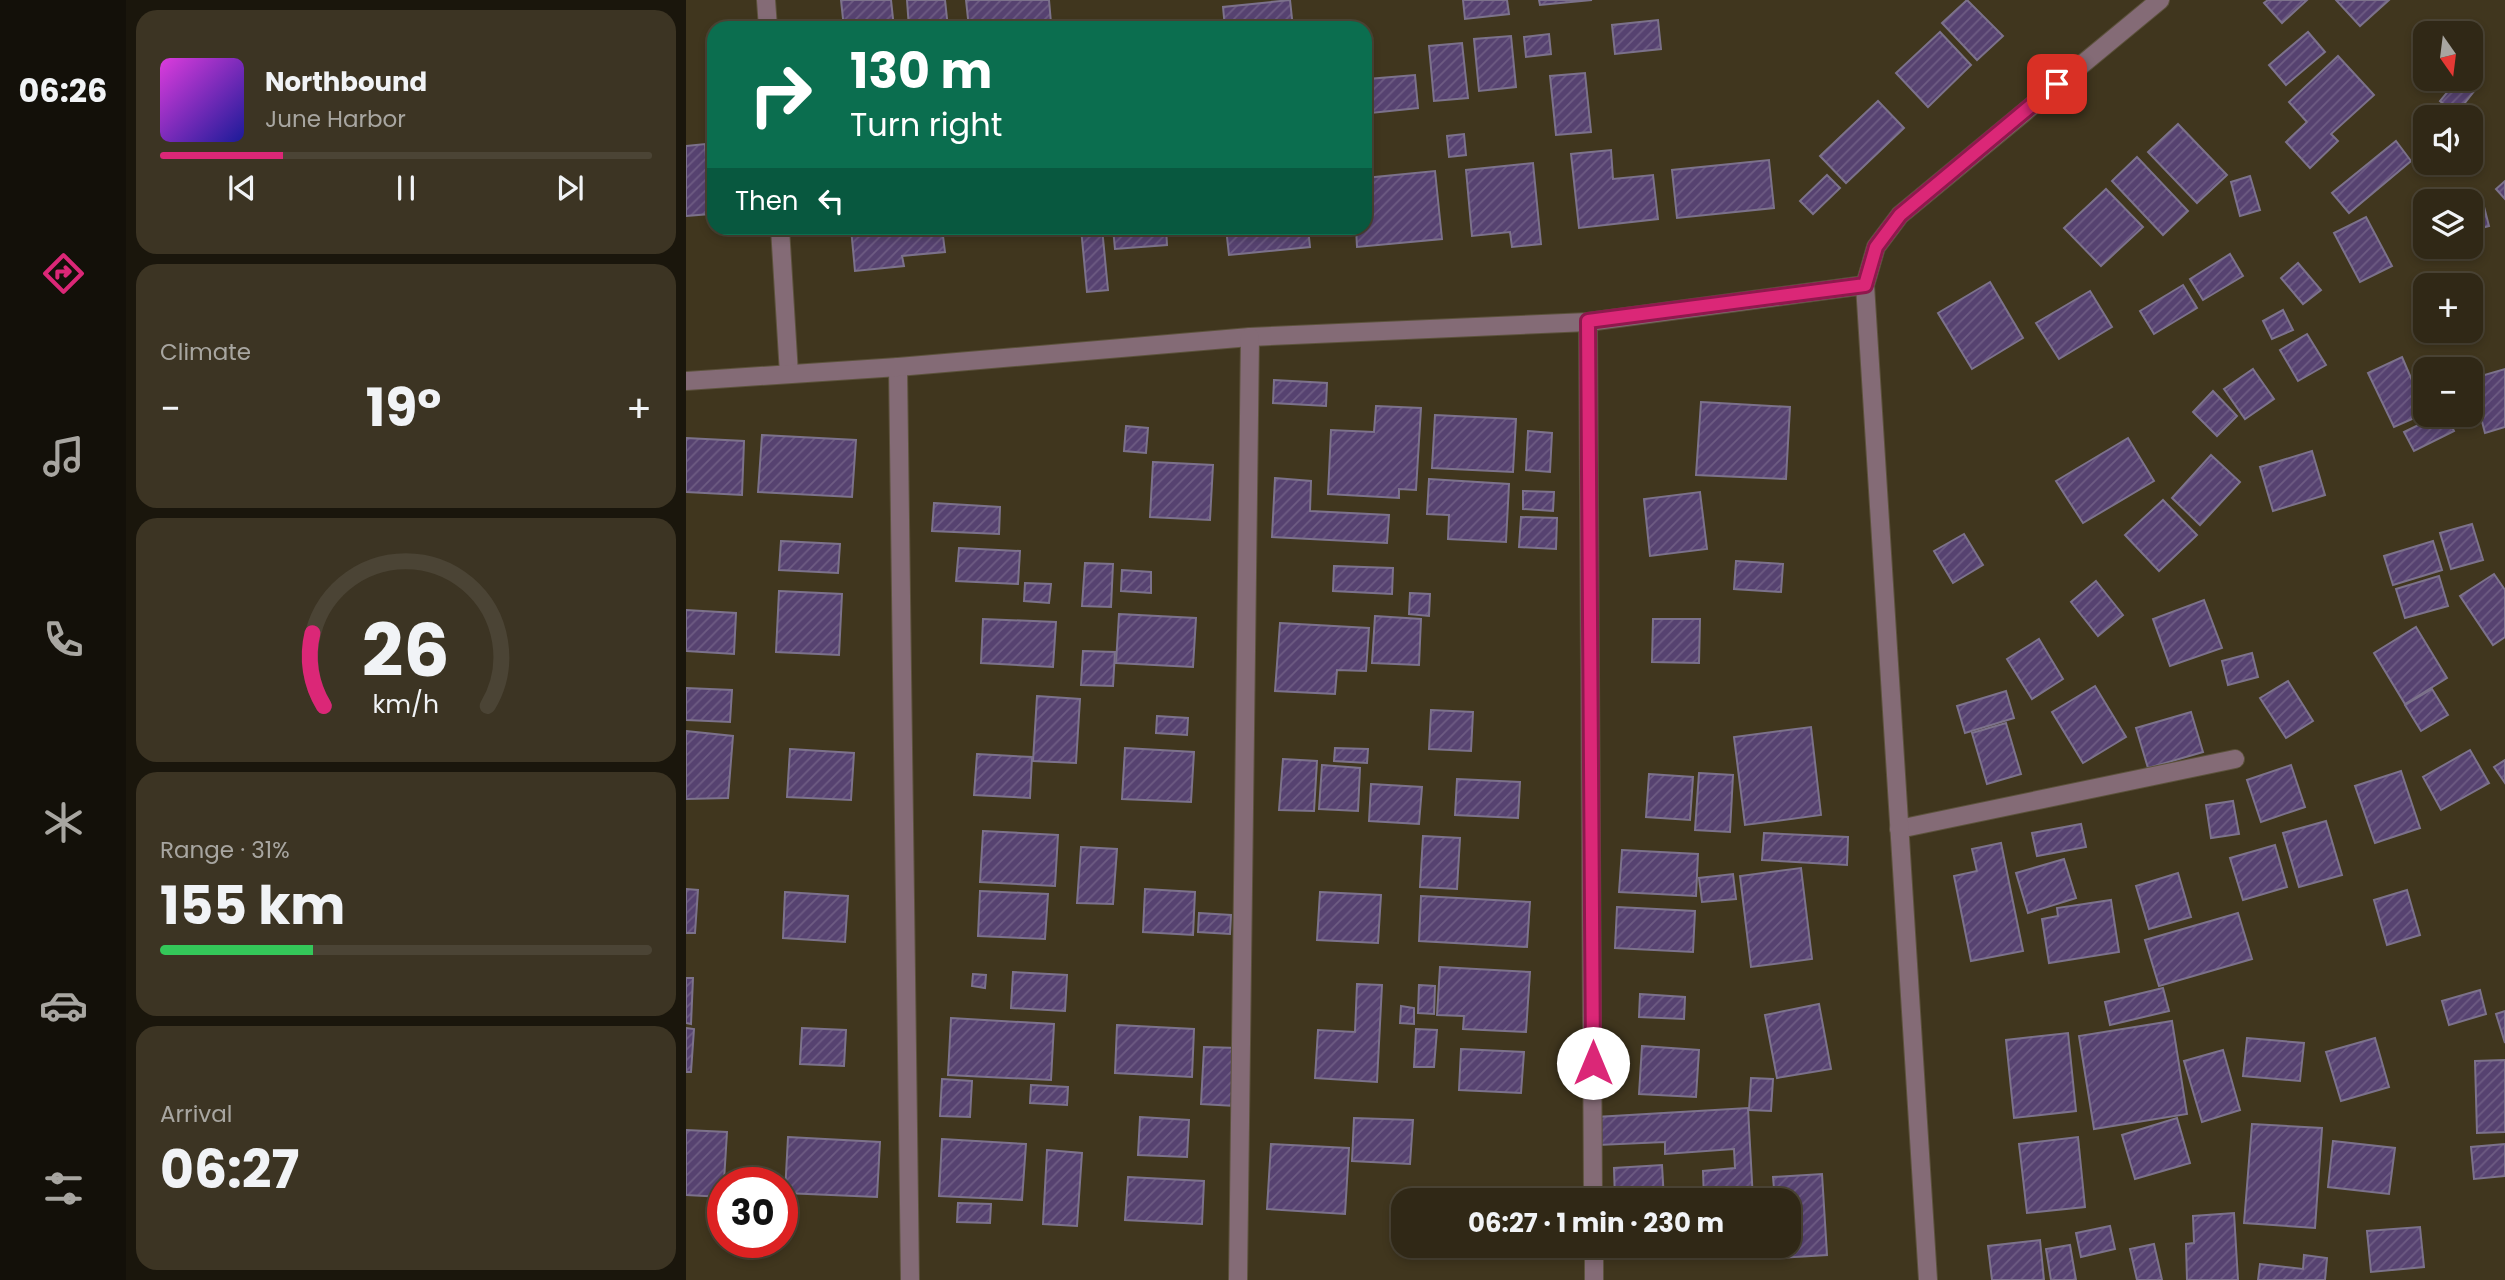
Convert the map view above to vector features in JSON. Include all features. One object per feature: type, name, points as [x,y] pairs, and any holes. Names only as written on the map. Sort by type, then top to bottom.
[{"type":"street","points":[[766,0],[768,21]]},
{"type":"street","points":[[1928,1280],[1865,285],[1876,247],[1900,215],[2160,0]]},
{"type":"street","points":[[780,235],[789,374]]},
{"type":"street","points":[[686,381],[898,367],[1250,337],[1588,321],[1865,285]]},
{"type":"street","points":[[1588,321],[1594,1188]]},
{"type":"street","points":[[1238,1280],[1250,337]]},
{"type":"street","points":[[898,367],[911,1280]]},
{"type":"street","points":[[1899,829],[2235,759]]},
{"type":"street","points":[[1594,1258],[1594,1280]]},
{"type":"building","points":[[841,0],[891,0],[893,21],[843,21]]},
{"type":"building","points":[[907,0],[945,0],[947,21],[908,21]]},
{"type":"building","points":[[966,0],[1049,0],[1051,21],[968,21]]},
{"type":"building","points":[[1290,0],[1292,21],[1224,21],[1223,7]]},
{"type":"building","points":[[1463,0],[1507,0],[1509,14],[1465,19]]},
{"type":"building","points":[[1539,0],[1592,0],[1540,5]]},
{"type":"building","points":[[1967,0],[2003,36],[1977,60],[1942,23]]},
{"type":"building","points":[[2268,0],[2307,0],[2282,23],[2264,3]]},
{"type":"building","points":[[2336,0],[2389,0],[2360,26]]},
{"type":"building","points":[[1658,20],[1661,49],[1615,54],[1612,25]]},
{"type":"building","points":[[1940,32],[1971,65],[1928,107],[1896,73]]},
{"type":"building","points":[[2308,32],[2325,52],[2286,85],[2269,65]]},
{"type":"building","points":[[1549,34],[1551,54],[1526,57],[1524,37]]},
{"type":"building","points":[[1511,36],[1516,87],[1479,91],[1474,39]]},
{"type":"building","points":[[1462,43],[1468,98],[1434,101],[1429,46]]},
{"type":"building","points":[[2338,56],[2374,95],[2331,134],[2338,141],[2310,168],[2286,142],[2307,122],[2289,102]]},
{"type":"building","points":[[1585,73],[1591,132],[1556,135],[1550,76]]},
{"type":"building","points":[[1415,75],[1418,108],[1372,113],[1372,79]]},
{"type":"building","points":[[2448,91],[2474,91],[2463,105],[2445,105],[2440,101]]},
{"type":"building","points":[[1878,101],[1904,128],[1846,183],[1820,156]]},
{"type":"building","points":[[2178,124],[2227,175],[2197,203],[2148,152]]},
{"type":"building","points":[[1464,134],[1466,155],[1449,157],[1447,136]]},
{"type":"building","points":[[2396,141],[2411,161],[2349,213],[2332,193]]},
{"type":"building","points":[[705,144],[707,214],[686,216],[686,146]]},
{"type":"building","points":[[1611,150],[1613,179],[1653,175],[1658,219],[1579,228],[1571,154]]},
{"type":"building","points":[[2137,157],[2188,211],[2163,235],[2112,181]]},
{"type":"building","points":[[1769,160],[1774,208],[1677,218],[1672,170]]},
{"type":"building","points":[[1533,163],[1541,244],[1512,247],[1510,232],[1472,236],[1466,170]]},
{"type":"building","points":[[1435,171],[1442,239],[1357,247],[1356,235],[1372,235],[1372,177]]},
{"type":"building","points":[[1827,175],[1840,188],[1813,214],[1800,201]]},
{"type":"building","points":[[2250,176],[2260,210],[2240,216],[2231,182]]},
{"type":"building","points":[[2505,181],[2505,199],[2496,189]]},
{"type":"building","points":[[2106,189],[2143,227],[2101,266],[2064,228]]},
{"type":"building","points":[[2483,203],[2489,226],[2483,228]]},
{"type":"building","points":[[2366,217],[2392,266],[2360,282],[2334,233]]},
{"type":"building","points":[[852,235],[943,235],[945,252],[902,256],[904,266],[855,271]]},
{"type":"building","points":[[1082,235],[1103,235],[1108,290],[1087,292]]},
{"type":"building","points":[[1114,235],[1166,235],[1167,245],[1115,249]]},
{"type":"building","points":[[1227,235],[1309,235],[1310,247],[1229,255]]},
{"type":"building","points":[[2230,254],[2243,276],[2203,300],[2190,279]]},
{"type":"building","points":[[2298,263],[2321,290],[2303,304],[2281,278]]},
{"type":"building","points":[[1990,282],[2023,338],[1972,369],[1938,313]]},
{"type":"building","points":[[2183,285],[2197,308],[2154,334],[2140,311]]},
{"type":"building","points":[[2090,291],[2112,327],[2059,359],[2036,323]]},
{"type":"building","points":[[2283,310],[2293,330],[2272,339],[2263,321]]},
{"type":"building","points":[[2307,334],[2326,365],[2298,381],[2280,350]]},
{"type":"building","points":[[2402,357],[2413,383],[2413,419],[2394,427],[2368,373]]},
{"type":"building","points":[[2253,369],[2274,399],[2245,419],[2224,389]]},
{"type":"building","points":[[2505,369],[2505,427],[2485,433],[2483,425],[2483,375]]},
{"type":"building","points":[[1274,380],[1327,383],[1326,406],[1273,403]]},
{"type":"building","points":[[2213,391],[2237,416],[2217,436],[2193,412]]},
{"type":"building","points":[[1701,402],[1790,407],[1786,479],[1696,475]]},
{"type":"building","points":[[1376,406],[1421,408],[1416,490],[1399,489],[1399,498],[1328,494],[1331,430],[1374,432]]},
{"type":"building","points":[[1435,415],[1516,419],[1513,472],[1432,468]]},
{"type":"building","points":[[1126,426],[1148,428],[1146,453],[1124,451]]},
{"type":"building","points":[[2414,427],[2452,427],[2454,431],[2414,451],[2404,432]]},
{"type":"building","points":[[1528,431],[1552,433],[1550,472],[1526,470]]},
{"type":"building","points":[[762,435],[856,440],[852,497],[758,492]]},
{"type":"building","points":[[686,438],[744,441],[742,495],[686,492]]},
{"type":"building","points":[[2128,438],[2154,481],[2083,523],[2056,481]]},
{"type":"building","points":[[2312,451],[2325,495],[2273,511],[2260,467]]},
{"type":"building","points":[[2211,455],[2240,482],[2200,525],[2172,498]]},
{"type":"building","points":[[1153,462],[1213,465],[1210,520],[1150,517]]},
{"type":"building","points":[[1275,478],[1311,481],[1310,511],[1389,515],[1387,543],[1272,537]]},
{"type":"building","points":[[1429,479],[1509,484],[1506,542],[1448,539],[1449,515],[1427,514]]},
{"type":"building","points":[[1523,491],[1554,492],[1553,511],[1523,509]]},
{"type":"building","points":[[1700,492],[1707,549],[1650,556],[1644,499]]},
{"type":"building","points":[[2163,500],[2197,535],[2159,571],[2125,535]]},
{"type":"building","points":[[934,503],[1000,507],[999,534],[932,531]]},
{"type":"building","points":[[1521,517],[1557,518],[1556,549],[1519,547]]},
{"type":"building","points":[[2472,524],[2483,560],[2451,569],[2440,533]]},
{"type":"building","points":[[1964,534],[1983,565],[1953,583],[1934,551]]},
{"type":"building","points":[[781,541],[840,544],[838,573],[779,570]]},
{"type":"building","points":[[2433,541],[2442,570],[2393,585],[2384,556]]},
{"type":"building","points":[[959,548],[1020,551],[1018,584],[956,581]]},
{"type":"building","points":[[1736,561],[1783,564],[1781,592],[1734,589]]},
{"type":"building","points":[[1085,563],[1113,564],[1111,607],[1082,606]]},
{"type":"building","points":[[1334,566],[1393,568],[1392,594],[1333,591]]},
{"type":"building","points":[[1122,570],[1151,572],[1151,593],[1121,591]]},
{"type":"building","points":[[2494,574],[2505,590],[2505,637],[2493,645],[2460,596]]},
{"type":"building","points":[[2439,576],[2448,606],[2405,618],[2396,589]]},
{"type":"building","points":[[2096,581],[2123,615],[2098,636],[2071,602]]},
{"type":"building","points":[[1025,583],[1051,584],[1049,603],[1024,601]]},
{"type":"building","points":[[779,591],[842,594],[839,655],[776,652]]},
{"type":"building","points":[[1410,593],[1430,594],[1429,616],[1409,614]]},
{"type":"building","points":[[2204,600],[2222,648],[2170,666],[2153,619]]},
{"type":"building","points":[[686,610],[736,613],[734,654],[686,651]]},
{"type":"building","points":[[1119,614],[1196,618],[1193,667],[1116,663]]},
{"type":"building","points":[[1375,616],[1421,619],[1419,665],[1372,663]]},
{"type":"building","points":[[983,619],[1056,622],[1053,667],[981,663]]},
{"type":"building","points":[[1653,619],[1700,619],[1699,663],[1652,662]]},
{"type":"building","points":[[1280,623],[1369,628],[1366,671],[1337,670],[1335,694],[1275,691]]},
{"type":"building","points":[[2416,627],[2447,678],[2405,704],[2374,653]]},
{"type":"building","points":[[2039,639],[2063,679],[2032,699],[2007,659]]},
{"type":"building","points":[[1083,651],[1115,652],[1113,686],[1081,685]]},
{"type":"building","points":[[2252,653],[2258,677],[2228,685],[2222,661]]},
{"type":"building","points":[[2288,681],[2313,721],[2286,738],[2260,698]]},
{"type":"building","points":[[2095,686],[2126,737],[2083,763],[2052,712]]},
{"type":"building","points":[[686,688],[732,690],[730,722],[686,720]]},
{"type":"building","points":[[2432,689],[2448,715],[2421,731],[2405,705]]},
{"type":"building","points":[[2006,691],[2014,718],[1965,733],[1957,706]]},
{"type":"building","points":[[1037,696],[1080,699],[1076,763],[1033,761]]},
{"type":"building","points":[[1431,710],[1473,712],[1471,751],[1429,749]]},
{"type":"building","points":[[2191,712],[2203,752],[2148,768],[2136,728]]},
{"type":"building","points":[[1157,716],[1188,718],[1187,735],[1156,733]]},
{"type":"building","points":[[2006,723],[2021,774],[1987,784],[1972,733]]},
{"type":"building","points":[[1811,727],[1821,815],[1745,825],[1734,737]]},
{"type":"building","points":[[686,731],[733,736],[728,798],[686,799]]},
{"type":"building","points":[[1125,748],[1194,752],[1191,802],[1122,799]]},
{"type":"building","points":[[1335,748],[1368,749],[1367,763],[1334,761]]},
{"type":"building","points":[[790,749],[854,753],[851,800],[787,797]]},
{"type":"building","points":[[2470,750],[2489,783],[2441,810],[2423,777]]},
{"type":"building","points":[[977,754],[1032,757],[1030,798],[974,795]]},
{"type":"building","points":[[1283,759],[1317,761],[1314,811],[1279,810]]},
{"type":"building","points":[[2505,760],[2505,783],[2494,767]]},
{"type":"building","points":[[1322,765],[1360,768],[1358,811],[1319,809]]},
{"type":"building","points":[[2291,765],[2305,807],[2261,822],[2247,780]]},
{"type":"building","points":[[2401,771],[2420,828],[2375,843],[2355,786]]},
{"type":"building","points":[[1699,773],[1733,775],[1730,832],[1695,830]]},
{"type":"building","points":[[1649,774],[1693,777],[1690,820],[1646,817]]},
{"type":"building","points":[[1457,779],[1520,782],[1518,818],[1455,815]]},
{"type":"building","points":[[1371,784],[1422,787],[1419,824],[1369,821]]},
{"type":"building","points":[[2233,801],[2239,834],[2211,838],[2206,805]]},
{"type":"building","points":[[2326,821],[2342,875],[2299,887],[2283,833]]},
{"type":"building","points":[[2081,824],[2086,847],[2037,856],[2032,833]]},
{"type":"building","points":[[983,831],[1058,835],[1055,886],[980,882]]},
{"type":"building","points":[[1764,833],[1848,837],[1847,865],[1762,860]]},
{"type":"building","points":[[1423,836],[1460,838],[1457,889],[1420,887]]},
{"type":"building","points":[[2001,843],[2023,951],[1971,961],[1954,876],[1977,871],[1972,849]]},
{"type":"building","points":[[2275,845],[2287,887],[2243,900],[2230,858]]},
{"type":"building","points":[[1081,847],[1117,849],[1113,904],[1077,903]]},
{"type":"building","points":[[1622,850],[1698,854],[1696,896],[1619,892]]},
{"type":"building","points":[[2064,859],[2076,898],[2028,913],[2016,873]]},
{"type":"building","points":[[1801,868],[1812,959],[1751,967],[1740,876]]},
{"type":"building","points":[[2178,873],[2191,917],[2149,929],[2136,886]]},
{"type":"building","points":[[1733,874],[1736,899],[1702,902],[1699,878]]},
{"type":"building","points":[[686,889],[698,890],[695,933],[686,933]]},
{"type":"building","points":[[1145,889],[1195,892],[1193,935],[1143,932]]},
{"type":"building","points":[[2407,890],[2420,935],[2387,945],[2374,900]]},
{"type":"building","points":[[980,891],[1048,894],[1045,939],[978,936]]},
{"type":"building","points":[[785,892],[848,896],[845,942],[783,938]]},
{"type":"building","points":[[1320,892],[1381,895],[1378,943],[1317,940]]},
{"type":"building","points":[[1421,896],[1530,902],[1527,947],[1419,941]]},
{"type":"building","points":[[2111,900],[2119,952],[2049,963],[2042,919],[2058,916],[2057,908]]},
{"type":"building","points":[[1617,907],[1695,911],[1693,952],[1615,948]]},
{"type":"building","points":[[1199,913],[1231,915],[1230,934],[1198,932]]},
{"type":"building","points":[[2238,913],[2252,959],[2159,986],[2145,940]]},
{"type":"building","points":[[1440,967],[1530,972],[1526,1032],[1463,1029],[1464,1016],[1437,1015]]},
{"type":"building","points":[[1013,972],[1067,975],[1065,1011],[1011,1008]]},
{"type":"building","points":[[973,974],[986,975],[985,988],[972,986]]},
{"type":"building","points":[[686,978],[693,978],[691,1024],[686,1023]]},
{"type":"building","points":[[1357,984],[1382,985],[1377,1082],[1315,1078],[1318,1030],[1355,1032]]},
{"type":"building","points":[[1419,985],[1435,986],[1434,1014],[1418,1013]]},
{"type":"building","points":[[2163,988],[2169,1011],[2110,1025],[2105,1002]]},
{"type":"building","points":[[2480,990],[2486,1014],[2449,1025],[2442,1001]]},
{"type":"building","points":[[1640,994],[1685,997],[1684,1019],[1639,1017]]},
{"type":"building","points":[[1819,1004],[1831,1069],[1777,1078],[1765,1015]]},
{"type":"building","points":[[1401,1006],[1414,1008],[1414,1024],[1400,1023]]},
{"type":"building","points":[[2505,1011],[2505,1043],[2496,1014]]},
{"type":"building","points":[[951,1018],[1054,1024],[1051,1080],[948,1075]]},
{"type":"building","points":[[2172,1021],[2187,1114],[2094,1129],[2079,1036]]},
{"type":"building","points":[[1117,1025],[1194,1029],[1192,1077],[1115,1073]]},
{"type":"building","points":[[686,1028],[694,1029],[691,1072],[686,1072]]},
{"type":"building","points":[[802,1028],[846,1030],[844,1066],[800,1064]]},
{"type":"building","points":[[1416,1029],[1437,1030],[1434,1067],[1414,1067]]},
{"type":"building","points":[[2068,1033],[2076,1111],[2014,1118],[2006,1040]]},
{"type":"building","points":[[2247,1038],[2304,1043],[2300,1081],[2243,1076]]},
{"type":"building","points":[[2375,1038],[2389,1087],[2341,1101],[2326,1052]]},
{"type":"building","points":[[1642,1046],[1699,1050],[1696,1097],[1639,1094]]},
{"type":"building","points":[[1204,1047],[1238,1048],[1235,1106],[1201,1104]]},
{"type":"building","points":[[1461,1049],[1524,1052],[1521,1093],[1459,1090]]},
{"type":"building","points":[[2223,1050],[2240,1110],[2202,1122],[2184,1061]]},
{"type":"building","points":[[2505,1060],[2505,1132],[2477,1133],[2475,1061]]},
{"type":"building","points":[[1751,1078],[1773,1079],[1771,1111],[1749,1110]]},
{"type":"building","points":[[942,1079],[972,1081],[970,1117],[940,1116]]},
{"type":"building","points":[[1031,1085],[1068,1087],[1067,1105],[1030,1103]]},
{"type":"building","points":[[1748,1108],[1752,1188],[1704,1188],[1703,1171],[1735,1168],[1734,1149],[1665,1154],[1665,1142],[1598,1145],[1596,1117]]},
{"type":"building","points":[[1140,1117],[1189,1120],[1187,1157],[1138,1155]]},
{"type":"building","points":[[1354,1118],[1413,1120],[1410,1164],[1352,1161]]},
{"type":"building","points":[[2177,1118],[2190,1163],[2135,1179],[2122,1135]]},
{"type":"building","points":[[2252,1124],[2322,1128],[2315,1228],[2244,1223]]},
{"type":"building","points":[[686,1130],[727,1132],[725,1167],[707,1167],[707,1196],[686,1195]]},
{"type":"building","points":[[788,1137],[880,1142],[877,1197],[798,1194],[798,1167],[786,1167]]},
{"type":"building","points":[[2078,1137],[2085,1207],[2027,1213],[2019,1144]]},
{"type":"building","points":[[942,1139],[1026,1144],[1022,1200],[939,1196]]},
{"type":"building","points":[[2333,1141],[2395,1148],[2389,1194],[2328,1187]]},
{"type":"building","points":[[1271,1144],[1349,1148],[1345,1214],[1267,1209]]},
{"type":"building","points":[[2505,1144],[2505,1176],[2474,1179],[2471,1147]]},
{"type":"building","points":[[1047,1150],[1082,1153],[1077,1226],[1043,1224]]},
{"type":"building","points":[[1662,1165],[1663,1188],[1615,1188],[1614,1168]]},
{"type":"building","points":[[1822,1174],[1827,1255],[1801,1257],[1801,1188],[1774,1188],[1773,1177]]},
{"type":"building","points":[[1128,1177],[1204,1181],[1202,1224],[1125,1220]]},
{"type":"building","points":[[958,1203],[991,1204],[990,1223],[957,1222]]},
{"type":"building","points":[[2234,1213],[2238,1280],[2187,1280],[2186,1244],[2194,1243],[2193,1216]]},
{"type":"building","points":[[2110,1226],[2115,1249],[2081,1257],[2076,1233]]},
{"type":"building","points":[[2420,1227],[2424,1267],[2371,1272],[2367,1231]]},
{"type":"building","points":[[2040,1240],[2044,1280],[1992,1280],[1988,1246]]},
{"type":"building","points":[[2154,1244],[2162,1280],[2137,1280],[2130,1249]]},
{"type":"building","points":[[2070,1245],[2076,1280],[2051,1280],[2046,1249]]},
{"type":"building","points":[[2304,1255],[2327,1258],[2325,1280],[2258,1280],[2260,1264],[2303,1269]]},
{"type":"route","points":[[1593,1063],[1588,321],[1865,285],[1876,247],[1900,215],[2057,84]]}]
